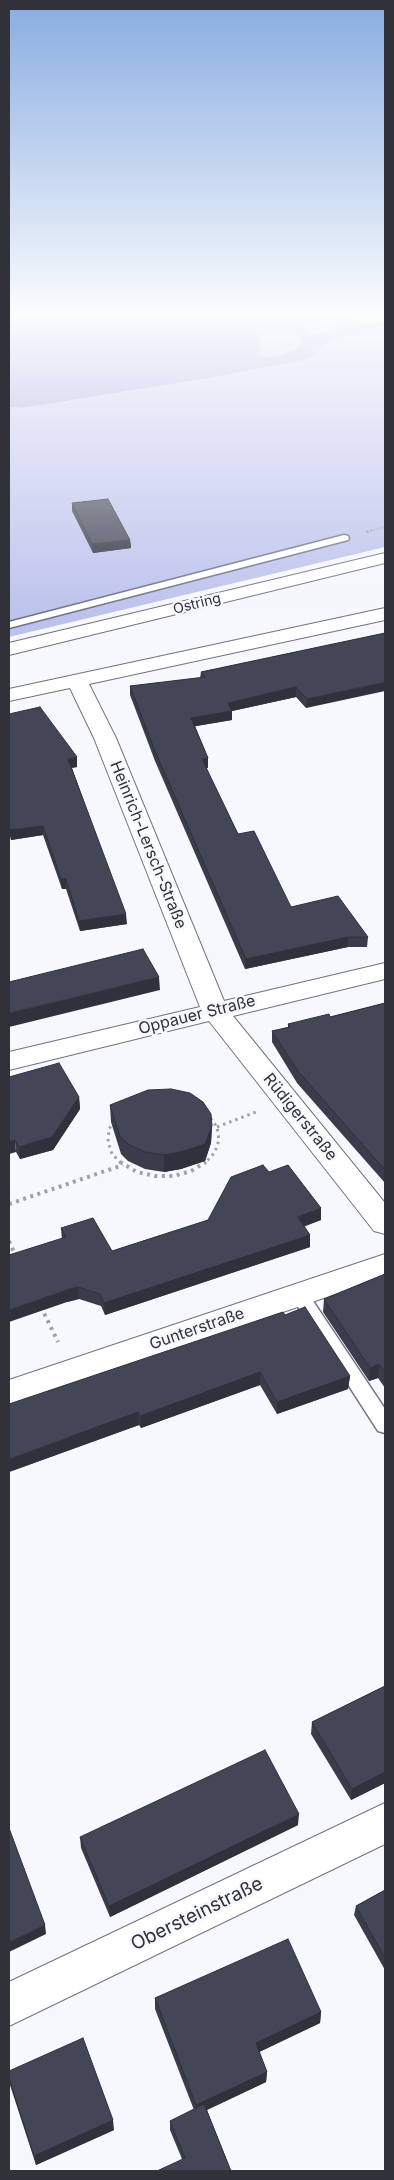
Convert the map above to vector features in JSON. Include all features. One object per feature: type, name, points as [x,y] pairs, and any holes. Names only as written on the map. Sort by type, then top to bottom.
[{"type":"street","name":"Ostring","points":[[9,649],[385,558]]},
{"type":"street","points":[[9,695],[385,614]]},
{"type":"street","name":"Heinrich-Lersch-Straße","points":[[77,681],[105,738],[215,1011]]},
{"type":"street","name":"Oppauer Straße","points":[[9,1061],[385,971]]},
{"type":"street","name":"Rüdigerstraße","points":[[215,1011],[385,1224]]},
{"type":"street","name":"Gunterstraße","points":[[9,1393],[385,1265]]},
{"type":"street","name":"Obersteinstraße","points":[[9,2004],[385,1823]]},
{"type":"lane","points":[[9,625],[344,538]]},
{"type":"lane","points":[[299,1294],[385,1425]]},
{"type":"path","points":[[163,1099],[181,1101],[197,1107],[209,1116],[217,1127],[219,1140],[215,1152],[205,1163],[191,1171],[174,1176],[155,1176],[138,1172],[123,1165],[112,1154],[108,1142],[109,1129],[116,1117],[129,1108],[145,1102],[163,1099]]},
{"type":"path","points":[[217,1127],[287,1100]]},
{"type":"path","points":[[9,1204],[123,1165]]},
{"type":"path","points":[[9,1241],[20,1264]]},
{"type":"path","points":[[40,1306],[72,1372]]},
{"type":"shaded area","points":[[9,414],[385,414],[385,547],[9,637]]},
{"type":"building","points":[[108,499],[130,540],[92,544],[72,503]]},
{"type":"building","points":[[385,633],[385,682],[307,699],[296,687],[228,703],[232,711],[191,718],[208,758],[202,759],[238,834],[254,831],[291,907],[338,896],[368,937],[348,937],[246,959],[155,751],[130,686],[205,677],[201,672]]},
{"type":"building","points":[[40,707],[77,757],[68,759],[126,914],[79,921],[66,879],[61,879],[43,826],[10,830],[9,714]]},
{"type":"building","points":[[143,949],[159,977],[9,1013],[9,982]]},
{"type":"building","points":[[385,1003],[385,1170],[298,1071],[272,1031],[290,1027],[288,1024],[329,1014],[330,1017]]},
{"type":"building","points":[[59,1063],[79,1097],[52,1137],[19,1147],[15,1140],[9,1141],[9,1077]]},
{"type":"building","points":[[171,1089],[190,1093],[203,1102],[211,1114],[212,1126],[205,1144],[181,1152],[164,1155],[145,1152],[128,1144],[120,1137],[110,1105],[148,1090]]},
{"type":"building","points":[[263,1165],[269,1172],[288,1165],[321,1208],[298,1217],[310,1235],[104,1303],[100,1294],[78,1287],[9,1310],[9,1255],[66,1237],[61,1228],[93,1218],[112,1251],[208,1220],[231,1177]]},
{"type":"building","points":[[385,1274],[385,1372],[379,1364],[370,1368],[324,1299]]},
{"type":"building","points":[[305,1307],[350,1376],[277,1402],[260,1372],[140,1416],[138,1412],[9,1459],[9,1404],[283,1312],[285,1315]]},
{"type":"building","points":[[385,1686],[385,1772],[352,1789],[312,1722]]},
{"type":"building","points":[[265,1750],[299,1814],[109,1906],[80,1837]]},
{"type":"building","points":[[9,1828],[45,1925],[9,1942]]},
{"type":"building","points":[[385,1890],[385,1958],[356,1906]]},
{"type":"building","points":[[288,1939],[321,2012],[256,2043],[267,2072],[196,2105],[155,1998]]},
{"type":"building","points":[[83,2038],[113,2120],[34,2156],[9,2078],[9,2071]]},
{"type":"building","points":[[204,2104],[231,2171],[157,2171],[185,2158],[170,2121]]}]
